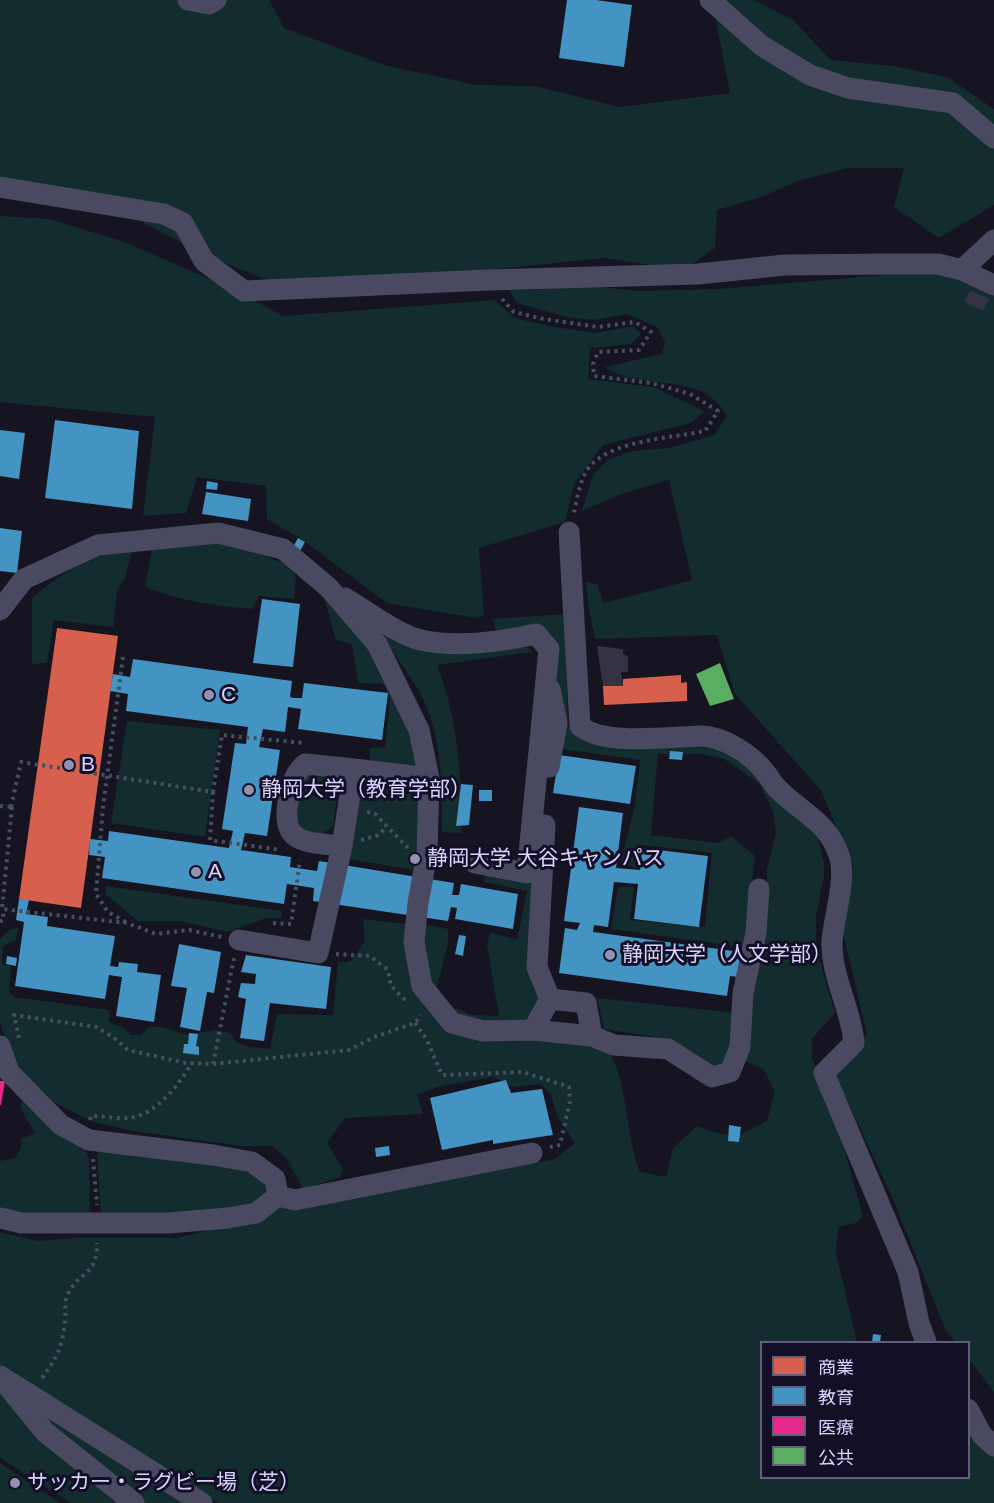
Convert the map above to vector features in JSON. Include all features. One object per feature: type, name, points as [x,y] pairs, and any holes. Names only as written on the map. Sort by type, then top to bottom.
[{"type":"street","points":[[188,0],[209,4],[216,0]]},
{"type":"street","points":[[710,0],[762,46],[810,75],[848,88],[953,103],[994,138]]},
{"type":"street","points":[[0,187],[164,214],[183,223],[204,261],[244,291],[488,280],[698,274],[785,265],[938,264],[962,270],[994,285]]},
{"type":"street","points":[[962,270],[994,240]]},
{"type":"street","points":[[569,532],[580,726],[588,734],[607,738],[711,736],[737,747],[764,770],[777,789],[822,823],[839,855],[842,868],[832,944],[836,977],[854,1043],[824,1072],[908,1272],[919,1323],[926,1341]]},
{"type":"street","points":[[0,610],[24,579],[98,545],[218,533],[282,549],[329,588],[377,644],[419,730],[429,778],[428,854],[418,903],[414,942],[422,986],[452,1023],[483,1031],[533,1030],[592,1036],[614,1045],[668,1049],[712,1077],[730,1072],[740,1047],[743,993],[756,933],[759,889]]},
{"type":"street","points":[[329,588],[420,640],[460,643],[512,639],[536,634],[549,649],[527,873],[475,863]]},
{"type":"street","points":[[547,663],[557,723],[549,769],[537,967],[550,999]]},
{"type":"street","points":[[342,846],[306,842],[293,835],[285,818],[295,773],[305,764],[429,778]]},
{"type":"street","points":[[239,940],[318,953],[342,846],[354,769]]},
{"type":"street","points":[[533,1030],[550,999]]},
{"type":"street","points":[[550,999],[586,1003],[592,1036]]},
{"type":"street","points":[[0,1047],[9,1072],[61,1125],[89,1140],[252,1162],[275,1179],[278,1196]]},
{"type":"street","points":[[278,1196],[295,1200],[532,1153]]},
{"type":"street","points":[[0,1218],[21,1223],[169,1223],[256,1213],[278,1196]]},
{"type":"street","points":[[0,1377],[45,1432],[134,1503]]},
{"type":"street","points":[[0,1377],[202,1503]]},
{"type":"street","points":[[970,1411],[982,1435],[994,1446]]},
{"type":"path","points":[[488,280],[496,294],[514,312],[563,323],[598,327],[635,322],[651,332],[639,350],[598,352],[593,364],[594,376],[661,386],[690,394],[718,411],[705,431],[664,440],[641,441],[611,452],[590,466],[578,492],[569,532]]},
{"type":"path","points":[[123,657],[107,777],[96,894],[108,912],[127,923],[156,934],[189,930],[239,940],[213,1064]]},
{"type":"path","points":[[290,851],[210,840],[213,792],[222,735],[312,744]]},
{"type":"path","points":[[0,922],[4,919],[2,909],[11,807],[21,762],[213,792]]},
{"type":"path","points":[[0,806],[11,807]]},
{"type":"path","points":[[348,808],[375,814],[404,845],[415,853],[428,854]]},
{"type":"path","points":[[270,923],[291,924],[301,853]]},
{"type":"path","points":[[2,909],[127,923]]},
{"type":"path","points":[[0,1047],[19,1039],[14,1015],[96,1027],[128,1050],[185,1063],[213,1064],[349,1050],[374,1037],[415,1023],[424,1012]]},
{"type":"path","points":[[415,1023],[427,1040],[442,1075],[524,1072],[569,1087],[570,1101],[560,1145],[532,1153]]},
{"type":"green space","points":[[0,0],[269,0],[284,28],[384,65],[477,85],[535,86],[620,107],[730,93],[712,0],[754,0],[793,20],[831,60],[893,66],[947,77],[994,109],[994,205],[939,238],[894,207],[904,168],[848,168],[797,181],[764,196],[717,210],[715,248],[684,270],[604,258],[451,274],[274,283],[199,252],[138,220],[0,188]]},
{"type":"green space","points":[[0,216],[50,219],[127,243],[241,293],[283,316],[495,300],[514,318],[549,326],[594,333],[634,326],[641,334],[631,344],[590,348],[588,379],[653,387],[705,411],[691,423],[603,445],[574,484],[565,522],[479,548],[484,615],[476,618],[387,603],[303,540],[267,519],[266,486],[197,477],[186,513],[143,516],[155,417],[0,402]]},
{"type":"green space","points":[[919,272],[994,283],[994,1392],[970,1360],[970,1341],[954,1341],[946,1331],[890,1192],[835,1075],[867,1034],[841,925],[853,865],[820,789],[735,694],[717,635],[595,639],[586,582],[597,584],[604,603],[692,580],[669,480],[621,494],[582,511],[593,475],[609,459],[633,451],[669,448],[714,435],[727,416],[716,401],[703,392],[620,375],[605,367],[662,354],[665,342],[657,327],[627,314],[594,320],[566,317],[517,303],[508,289],[532,290],[589,286],[639,291],[718,289]]},
{"type":"green space","points":[[230,543],[284,563],[296,576],[294,599],[259,596],[252,609],[184,599],[145,586],[153,546]]},
{"type":"green space","points":[[133,546],[125,578],[117,590],[113,627],[54,620],[47,663],[32,664],[32,598],[56,579],[80,565]]},
{"type":"green space","points":[[324,598],[365,640],[415,741],[417,769],[370,764],[370,748],[385,747],[390,700],[384,684],[358,683],[352,644],[336,640]]},
{"type":"green space","points":[[565,614],[568,727],[584,742],[608,746],[706,745],[738,756],[817,835],[824,863],[824,876],[816,917],[816,948],[835,1013],[812,1039],[812,1058],[840,1133],[863,1217],[856,1223],[838,1227],[836,1253],[857,1341],[760,1341],[760,1479],[970,1479],[970,1425],[994,1454],[994,1503],[218,1503],[0,1369],[0,1232],[38,1241],[75,1238],[177,1238],[220,1227],[281,1201],[555,1159],[575,1143],[557,1116],[551,1094],[540,1084],[512,1087],[493,1077],[441,1086],[417,1094],[423,1114],[345,1118],[327,1143],[343,1169],[340,1177],[303,1189],[287,1159],[272,1146],[241,1146],[133,1131],[94,1122],[55,1103],[17,1067],[0,1021],[0,939],[11,929],[18,928],[16,940],[3,946],[2,964],[11,966],[9,993],[15,997],[109,1010],[109,1022],[126,1029],[130,1035],[141,1035],[149,1027],[161,1027],[188,1035],[216,1030],[230,1033],[237,1042],[249,1047],[270,1049],[277,1014],[333,1015],[338,962],[350,962],[365,941],[363,919],[408,924],[445,1023],[605,1046],[618,1072],[631,1141],[640,1172],[666,1177],[673,1148],[697,1126],[725,1135],[733,1135],[748,1131],[767,1121],[775,1092],[763,1069],[745,1061],[719,1069],[655,1037],[604,1029],[597,998],[735,1013],[767,913],[767,870],[776,832],[773,811],[759,783],[724,759],[700,754],[658,754],[651,835],[718,843],[731,836],[755,856],[749,906],[749,937],[742,947],[611,929],[618,887],[634,887],[630,920],[705,927],[712,853],[640,845],[637,868],[620,864],[635,805],[640,760],[562,749],[552,652],[497,634],[493,619]]},
{"type":"green space","points":[[376,624],[401,642],[521,642],[532,652],[437,665],[450,706],[457,748],[461,790],[461,833],[442,832],[439,760],[427,707]]},
{"type":"green space","points":[[127,721],[220,730],[205,837],[111,823]]},
{"type":"green space","points":[[321,772],[334,779],[338,790],[333,827],[316,837],[297,827],[297,800],[305,778]]},
{"type":"green space","points":[[356,776],[422,783],[420,871],[343,858]]},
{"type":"green space","points":[[541,822],[544,986],[530,1024],[504,1027],[453,1013],[456,1008],[471,1015],[499,1016],[487,945],[490,932],[517,940],[527,891],[484,882],[486,869],[514,873]]},
{"type":"green space","points":[[106,886],[282,911],[282,918],[266,918],[228,932],[180,921],[138,921],[105,894]]},
{"type":"green space","points":[[423,924],[448,929],[448,944],[436,990],[425,977]]},
{"type":"green space","points":[[24,1098],[85,1146],[89,1160],[90,1219],[0,1213],[0,1161],[15,1158],[21,1148],[21,1139],[35,1133],[20,1107]]},
{"type":"green space","points":[[100,1146],[245,1165],[271,1189],[254,1202],[234,1210],[213,1214],[168,1216],[101,1213],[97,1156]]},
{"type":"green space","points":[[0,1390],[187,1503],[71,1503],[0,1458]]},
{"type":"green space","name":"サッカー・ラグビー場（芝）","points":[[0,1463],[60,1503],[0,1503]]},
{"type":"building: 商業","name":"B","points":[[57,628],[118,636],[81,908],[19,899]]},
{"type":"building: 商業","points":[[681,675],[681,683],[687,682],[687,701],[604,705],[603,686],[623,686],[623,679]]},
{"type":"building: 教育","points":[[567,0],[596,0],[632,5],[624,67],[559,58]]},
{"type":"building: 教育","points":[[55,420],[139,431],[132,509],[45,498]]},
{"type":"building: 教育","points":[[0,430],[25,433],[19,479],[0,476]]},
{"type":"building: 教育","points":[[207,481],[218,483],[217,490],[206,489]]},
{"type":"building: 教育","points":[[206,492],[251,499],[248,521],[202,514]]},
{"type":"building: 教育","points":[[0,528],[22,531],[17,573],[0,571]]},
{"type":"building: 教育","points":[[298,538],[305,542],[300,551],[293,547]]},
{"type":"building: 教育","points":[[262,599],[300,604],[293,667],[253,663]]},
{"type":"building: 教育","points":[[133,659],[292,681],[290,697],[294,698],[302,698],[304,683],[388,693],[382,740],[298,729],[301,709],[288,707],[285,732],[263,729],[259,747],[280,750],[267,836],[245,833],[241,850],[291,857],[290,867],[317,871],[319,861],[454,883],[452,895],[459,895],[461,884],[518,894],[513,929],[455,919],[457,908],[451,907],[448,921],[313,901],[314,888],[287,884],[284,904],[102,878],[105,857],[89,855],[90,839],[108,841],[109,831],[229,848],[233,831],[222,829],[235,743],[246,744],[248,727],[126,711],[128,694],[110,691],[113,674],[130,677]]},
{"type":"building: 教育","points":[[670,751],[683,752],[682,760],[669,759]]},
{"type":"building: 教育","points":[[559,755],[636,766],[630,804],[553,793]]},
{"type":"building: 教育","points":[[461,784],[473,785],[469,825],[456,826]]},
{"type":"building: 教育","points":[[479,790],[492,790],[492,801],[479,801]]},
{"type":"building: 教育","points":[[579,807],[623,813],[616,868],[640,870],[642,848],[708,856],[699,927],[634,919],[638,884],[614,882],[608,927],[594,925],[593,932],[741,952],[738,977],[730,976],[727,996],[559,973],[565,928],[577,930],[580,923],[564,921]]},
{"type":"building: 教育","points":[[19,899],[29,900],[26,914],[48,917],[47,926],[115,936],[110,966],[118,967],[119,962],[138,964],[137,972],[161,975],[154,1022],[116,1016],[122,977],[109,975],[105,999],[15,986],[24,922],[16,920]]},
{"type":"building: 教育","points":[[459,935],[466,936],[463,956],[455,954]]},
{"type":"building: 教育","points":[[179,944],[221,952],[214,993],[207,992],[200,1031],[180,1027],[187,988],[171,986]]},
{"type":"building: 教育","points":[[246,955],[331,967],[326,1009],[270,1003],[264,1041],[240,1038],[246,999],[238,997],[241,983],[255,984],[256,974],[241,972]]},
{"type":"building: 教育","points":[[7,956],[17,958],[16,966],[6,964]]},
{"type":"building: 教育","points":[[189,1033],[198,1034],[196,1046],[199,1047],[199,1055],[183,1053],[184,1044],[188,1044]]},
{"type":"building: 教育","points":[[506,1080],[511,1093],[542,1089],[553,1135],[493,1144],[493,1140],[442,1150],[430,1098]]},
{"type":"building: 教育","points":[[729,1125],[741,1127],[739,1142],[728,1141]]},
{"type":"building: 教育","points":[[389,1146],[390,1155],[376,1157],[375,1148]]},
{"type":"building: 教育","points":[[873,1334],[881,1335],[880,1341],[872,1341]]},
{"type":"building: 医療","points":[[0,1081],[5,1081],[1,1105],[0,1105]]},
{"type":"building: 公共","points":[[720,663],[734,699],[710,706],[696,674]]},
{"type":"building: その他","points":[[970,290],[989,299],[983,311],[964,302]]},
{"type":"building: その他","points":[[597,646],[623,649],[623,654],[628,656],[628,672],[621,672],[623,686],[603,686]]},
{"type":"place","name":"C","points":[[209,695]]},
{"type":"place","name":"B","points":[[69,765]]},
{"type":"place","name":"静岡大学（教育学部）","points":[[249,790]]},
{"type":"place","name":"静岡大学 大谷キャンパス","points":[[415,859]]},
{"type":"place","name":"A","points":[[196,872]]},
{"type":"place","name":"静岡大学（人文学部）","points":[[610,955]]},
{"type":"place","name":"サッカー・ラグビー場（芝）","points":[[15,1483]]}]
